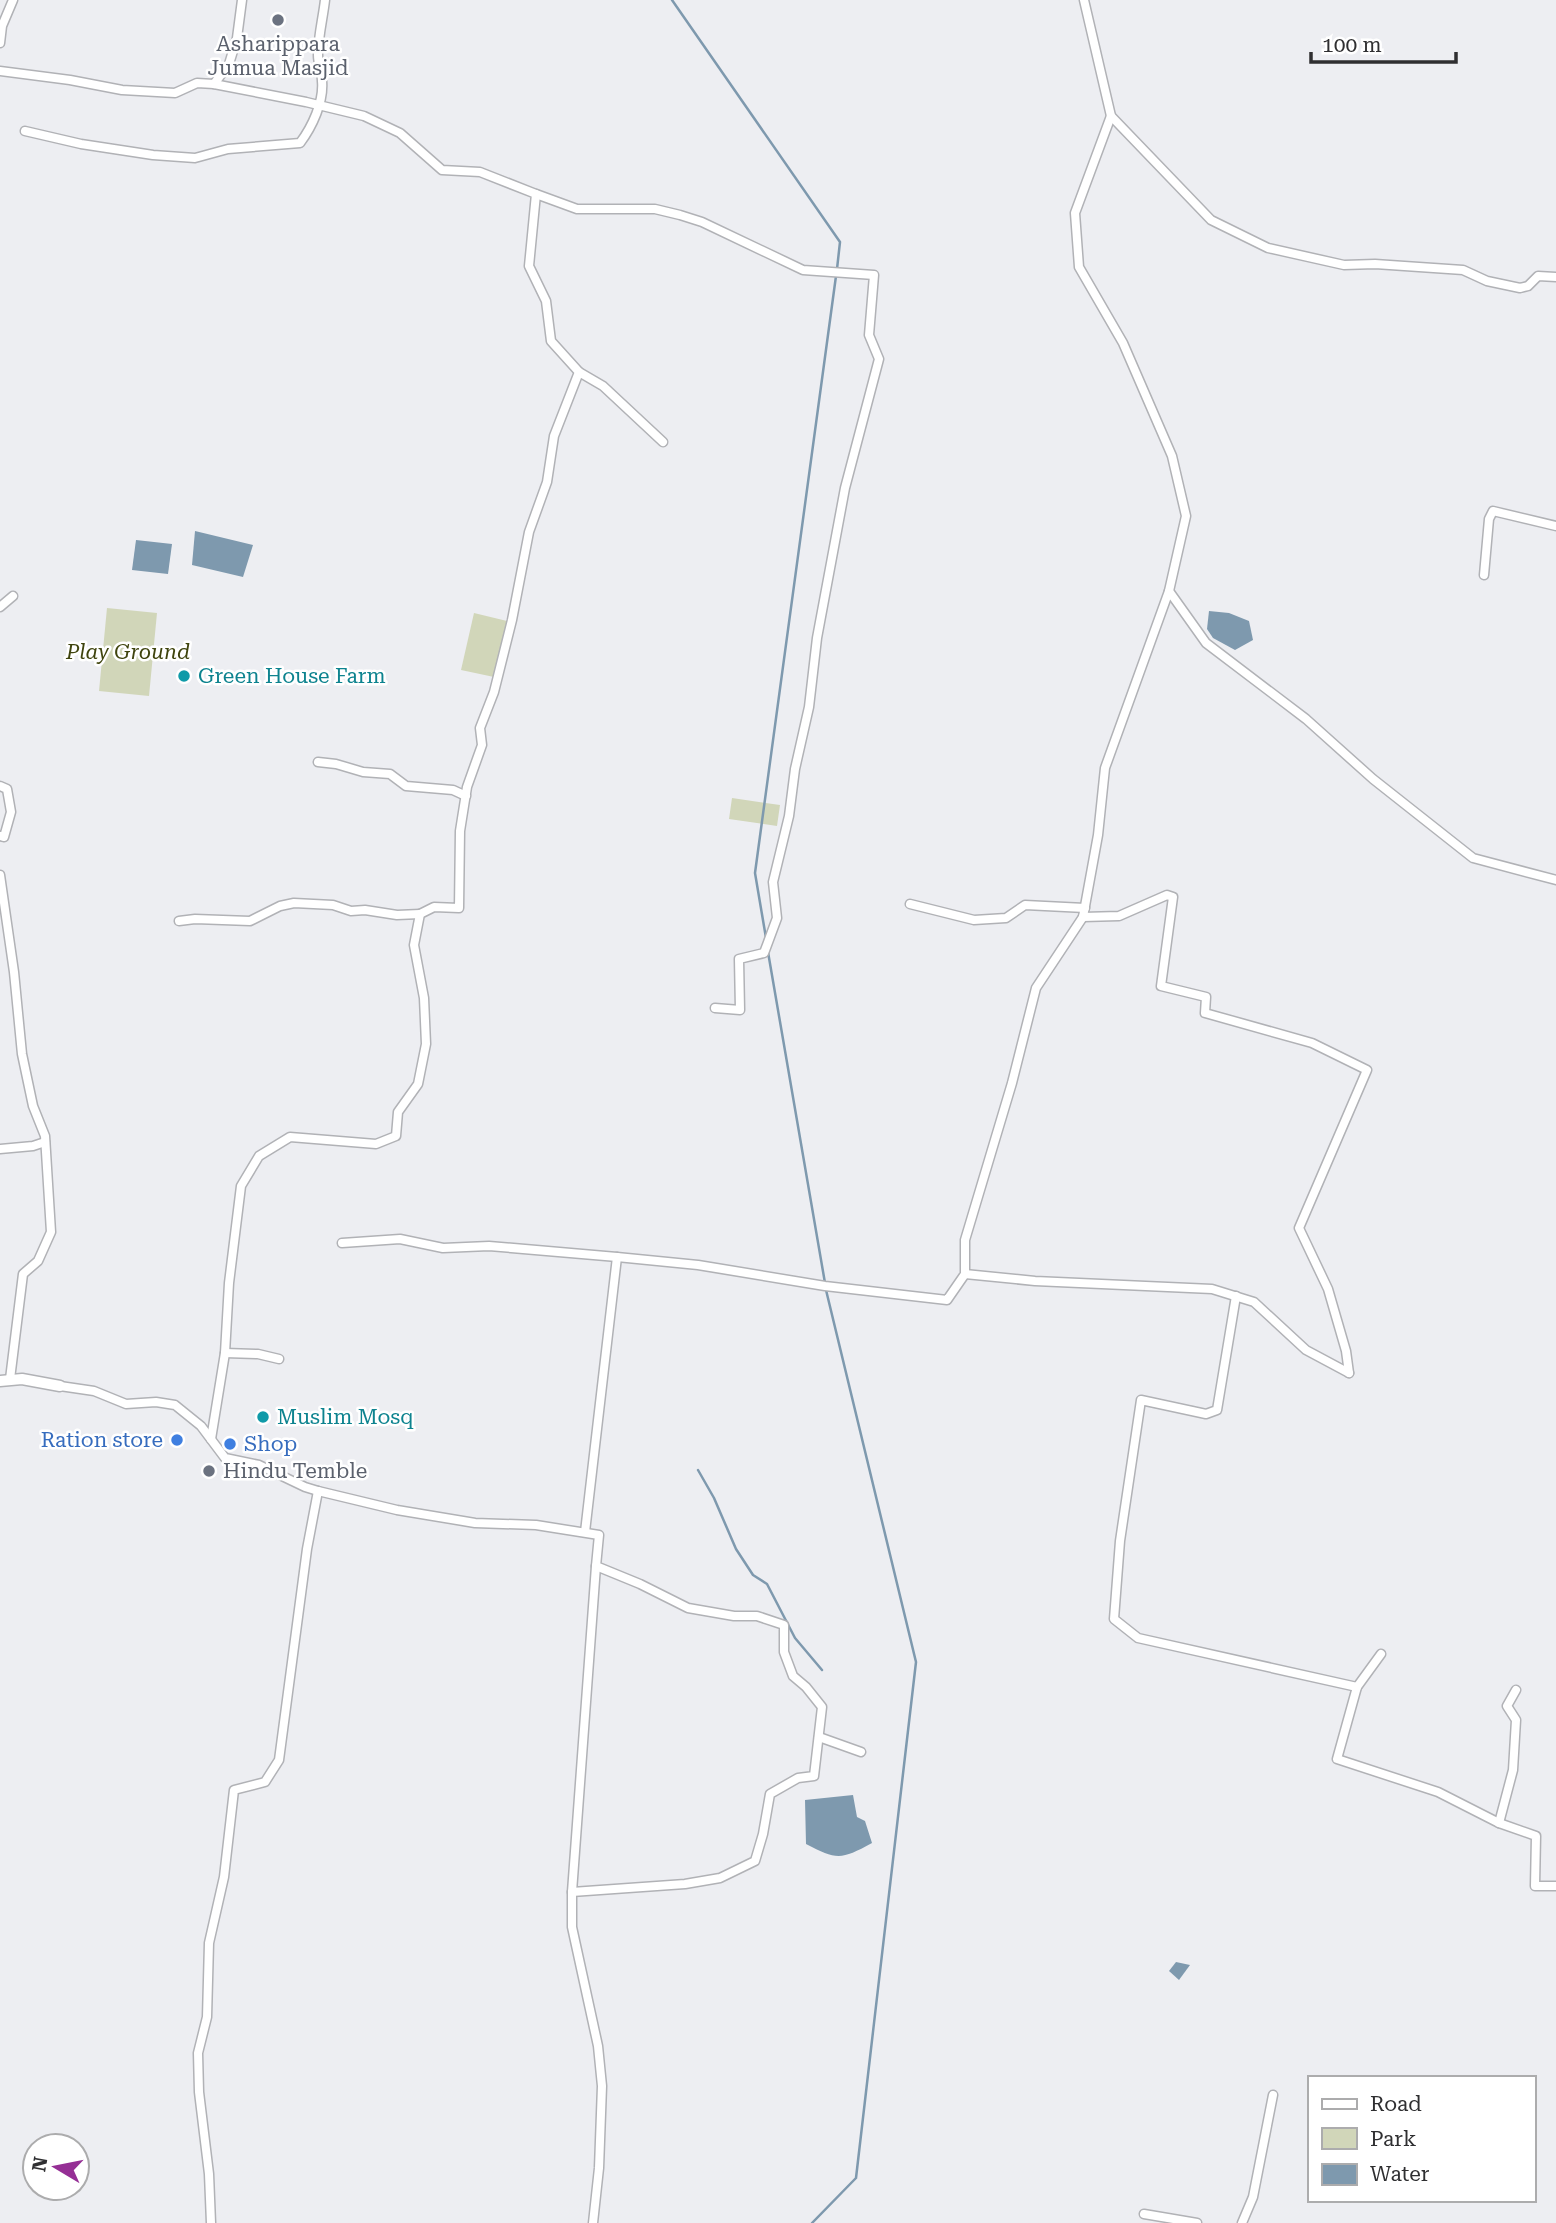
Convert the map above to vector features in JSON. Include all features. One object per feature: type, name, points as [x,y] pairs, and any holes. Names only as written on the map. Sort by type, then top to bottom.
[{"type":"street","points":[[0,43],[2,26],[13,0]]},
{"type":"street","points":[[214,84],[229,64],[237,38],[242,0]]},
{"type":"street","points":[[25,131],[82,144],[153,155],[195,158],[228,149],[300,143],[309,132],[323,79],[318,69],[318,53],[325,0]]},
{"type":"street","points":[[1084,0],[1111,116],[1211,220],[1268,248],[1344,265],[1463,270],[1487,281],[1520,288],[1528,286],[1538,276],[1556,277]]},
{"type":"street","points":[[0,71],[122,90],[175,93],[197,83],[214,84],[318,105],[364,116],[400,133],[442,170],[480,172],[577,209],[654,209],[680,215],[702,222],[803,270],[874,275],[869,335],[879,359],[842,499],[817,638],[809,707],[794,769],[789,816],[773,882],[777,918],[764,953],[739,959],[740,1010],[715,1007]]},
{"type":"street","points":[[342,1243],[400,1239],[443,1248],[489,1246],[617,1257],[698,1265],[933,1300],[947,1300],[965,1274],[965,1240],[1012,1083],[1036,988],[1084,913],[1098,835],[1104,768],[1169,591],[1186,516],[1172,456],[1123,343],[1079,267],[1075,213],[1111,116]]},
{"type":"street","points":[[536,194],[529,267],[546,301],[551,341],[579,372],[603,386],[663,442]]},
{"type":"street","points":[[179,921],[250,921],[279,906],[294,903],[333,905],[351,911],[365,910],[397,915],[420,914],[434,907],[459,908],[460,831],[466,796],[482,745],[480,728],[494,692],[529,532],[547,482],[554,436],[579,372]]},
{"type":"street","points":[[1484,575],[1489,519],[1493,512],[1556,526]]},
{"type":"street","points":[[1169,591],[1206,643],[1306,719],[1373,779],[1473,858],[1556,880]]},
{"type":"street","points":[[0,607],[13,596]]},
{"type":"street","points":[[318,762],[363,772],[390,774],[406,786],[453,790],[466,796]]},
{"type":"street","points":[[0,786],[7,789],[11,812],[4,836],[0,836]]},
{"type":"street","points":[[0,875],[14,966],[22,1054],[33,1106],[45,1142],[51,1232],[38,1261],[23,1274],[5,1380],[94,1391],[126,1404],[156,1402],[175,1405],[201,1426],[225,1458],[259,1465],[318,1491],[397,1510],[475,1524],[536,1525],[599,1535],[572,1892],[572,1927],[598,2046],[602,2086],[599,2168],[593,2223]]},
{"type":"street","points":[[910,904],[974,920],[1006,918],[1025,905],[1119,916],[1167,895],[1173,897],[1161,986],[1206,997],[1205,1013],[1312,1043],[1367,1070],[1298,1228],[1328,1289],[1346,1351],[1349,1373],[1306,1350],[1254,1301],[1212,1289],[965,1274]]},
{"type":"street","points":[[211,1439],[226,1353],[229,1283],[241,1186],[259,1156],[290,1137],[376,1144],[396,1136],[398,1112],[418,1084],[426,1044],[424,998],[414,945],[420,914]]},
{"type":"street","points":[[0,1149],[33,1146],[45,1142]]},
{"type":"street","points":[[585,1532],[617,1257]]},
{"type":"street","points":[[1236,1296],[1217,1410],[1206,1414],[1141,1400],[1121,1541],[1114,1619],[1138,1638],[1357,1687]]},
{"type":"street","points":[[226,1353],[258,1354],[279,1359]]},
{"type":"street","points":[[211,2223],[198,2053],[207,2017],[209,1943],[224,1877],[234,1790],[265,1782],[279,1760],[307,1549],[318,1491]]},
{"type":"street","points":[[572,1892],[685,1884],[720,1878],[755,1861],[770,1794],[798,1778],[814,1776],[822,1707],[793,1676],[784,1652],[783,1625],[757,1616],[734,1616],[688,1608],[596,1566]]},
{"type":"street","points":[[1381,1654],[1357,1687],[1337,1759],[1438,1792],[1499,1823],[1536,1836],[1535,1886],[1556,1886]]},
{"type":"street","points":[[1499,1823],[1513,1770],[1516,1720],[1507,1706],[1516,1690]]},
{"type":"street","points":[[819,1737],[861,1752]]},
{"type":"street","points":[[1242,2223],[1253,2197],[1273,2095]]},
{"type":"street","points":[[1144,2214],[1197,2223]]},
{"type":"green space","name":"Play Ground","points":[[107,608],[157,613],[149,696],[99,691]]},
{"type":"green space","points":[[474,613],[507,621],[494,677],[461,670]]},
{"type":"green space","points":[[732,798],[780,805],[777,826],[729,819]]},
{"type":"water","points":[[195,531],[253,545],[243,577],[192,565]]},
{"type":"water","points":[[136,540],[172,544],[168,574],[132,570]]},
{"type":"water","points":[[1209,611],[1229,613],[1249,621],[1253,640],[1235,650],[1213,638],[1207,629]]},
{"type":"water","points":[[853,1795],[857,1817],[865,1821],[872,1843],[853,1853],[839,1856],[806,1844],[805,1800]]},
{"type":"water","points":[[1176,1962],[1190,1965],[1179,1980],[1169,1971]]},
{"type":"waterway","points":[[672,0],[840,242],[837,269]]},
{"type":"waterway","points":[[766,938],[755,873],[836,276]]},
{"type":"waterway","points":[[768,952],[825,1283]]},
{"type":"waterway","points":[[812,2223],[856,2178],[916,1662],[826,1290]]},
{"type":"waterway","points":[[698,1470],[714,1498],[736,1549],[753,1575],[767,1584],[795,1638],[822,1670]]},
{"type":"place","name":"Asharippara Jumua Masjid","points":[[278,20]]},
{"type":"place","name":"Green House Farm","points":[[184,676]]},
{"type":"place","name":"Muslim Mosq","points":[[263,1417]]},
{"type":"place","name":"Ration store","points":[[177,1440]]},
{"type":"place","name":"Shop","points":[[230,1444]]},
{"type":"place","name":"Hindu Temble","points":[[209,1471]]}]
